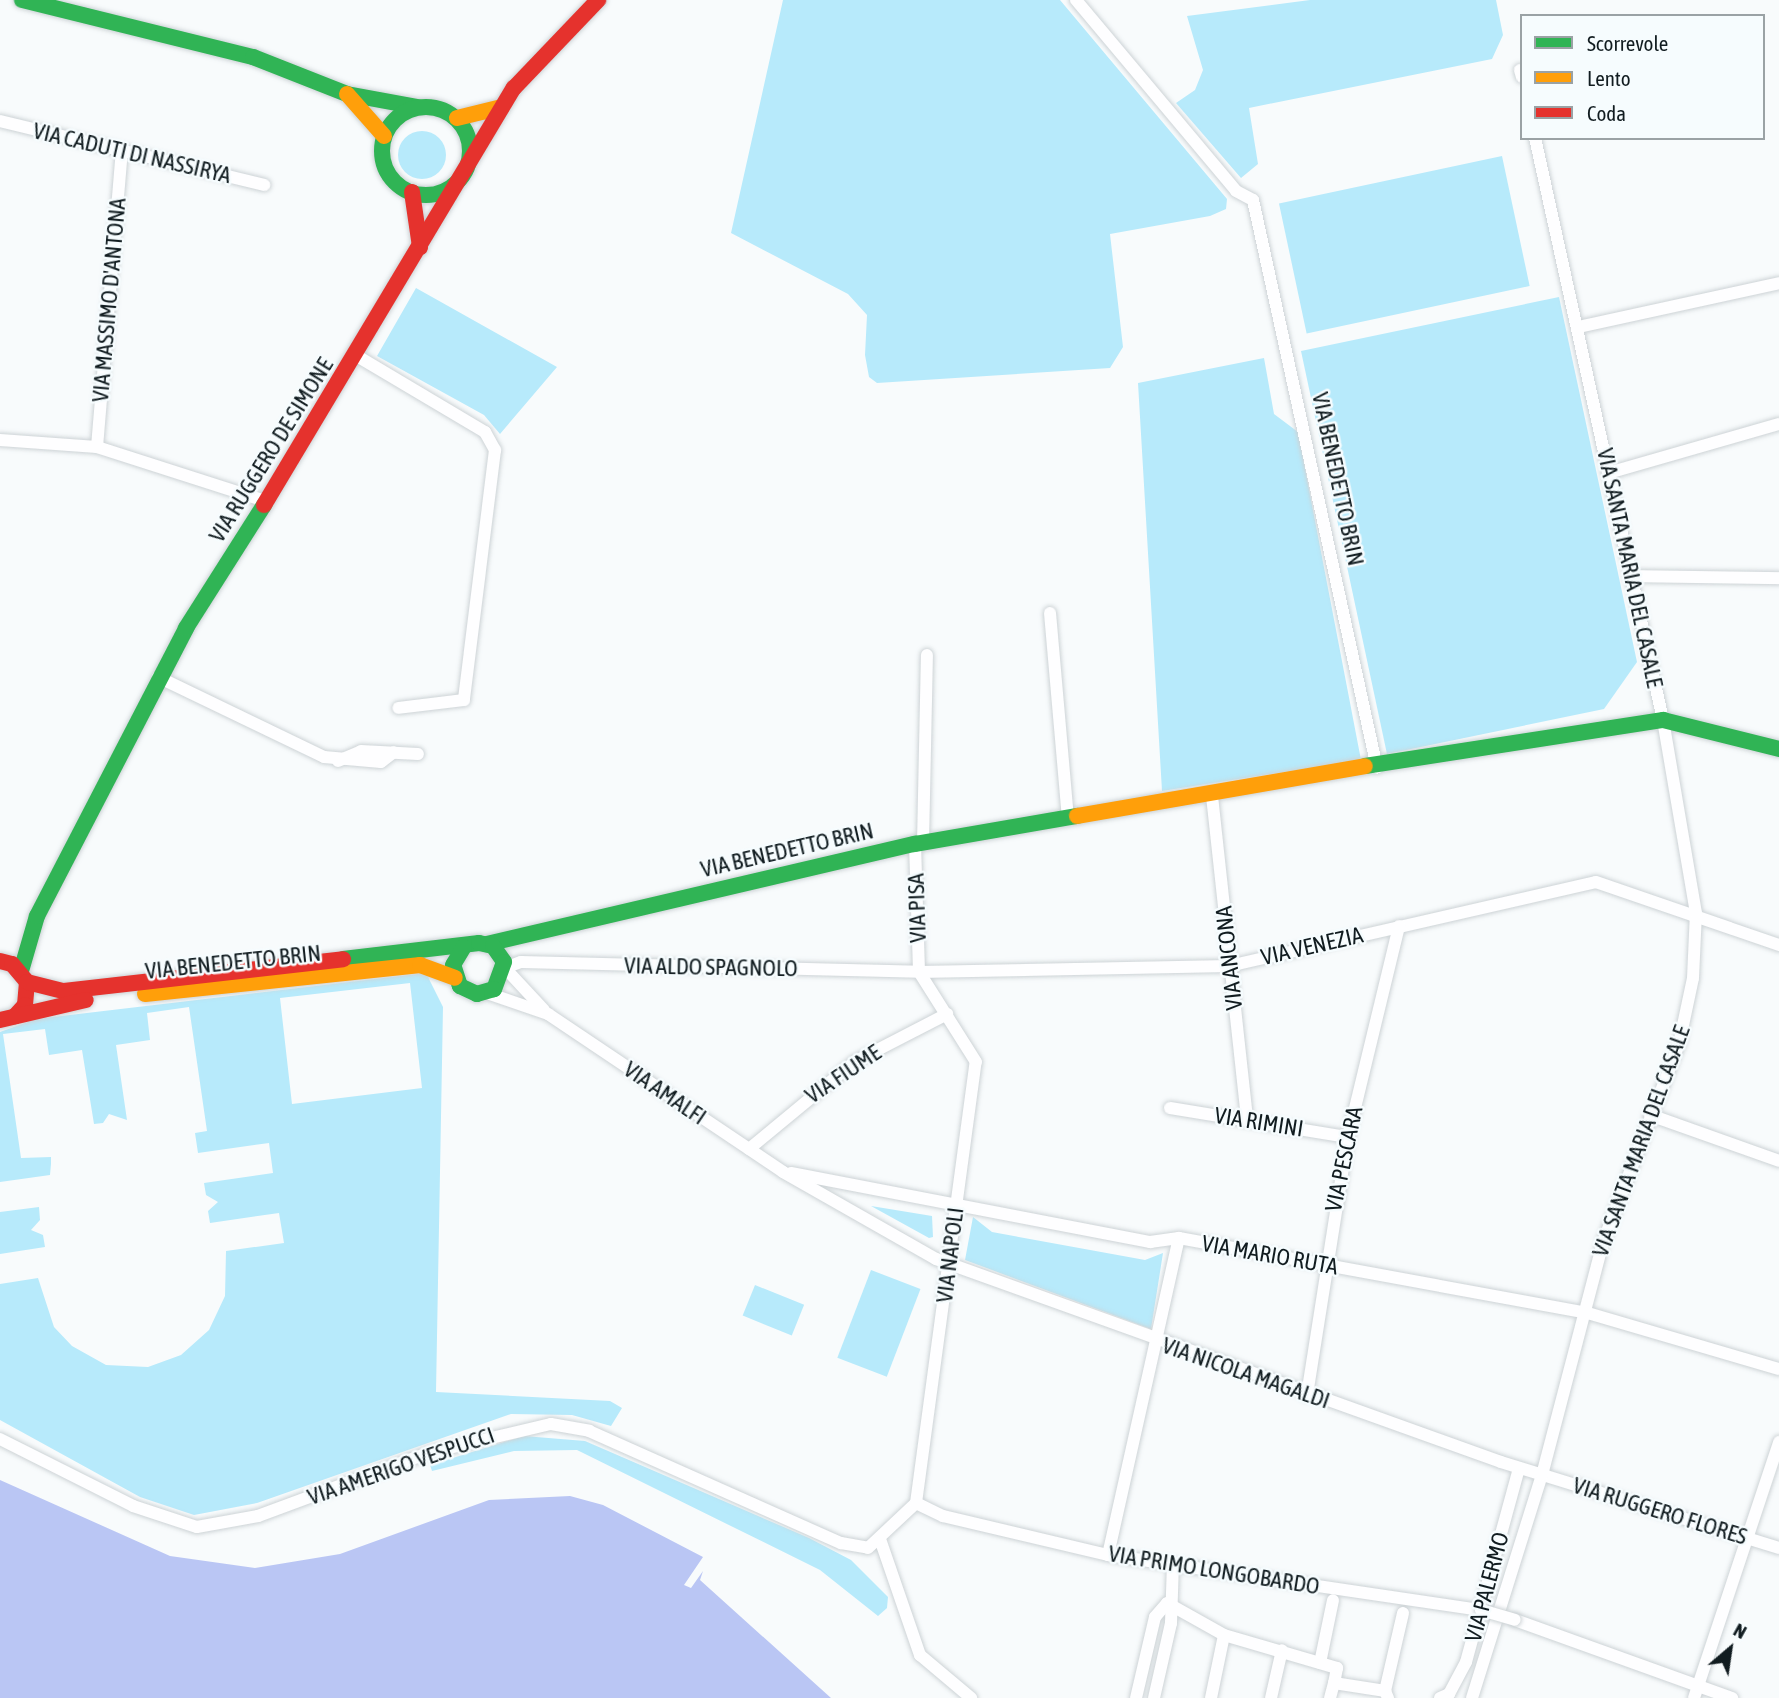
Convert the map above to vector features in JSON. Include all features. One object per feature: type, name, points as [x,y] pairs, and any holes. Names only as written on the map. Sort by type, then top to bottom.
[{"type":"street","points":[[22,0],[253,57],[347,94],[418,107],[457,118],[502,107]]},
{"type":"street","name":"VIA RUGGERO DE SIMONE","points":[[0,961],[37,916],[159,677],[265,501],[357,356],[502,107],[598,0]]},
{"type":"street","name":"VIA BENEDETTO BRIN","points":[[1076,0],[1236,191],[1253,200],[1377,768]]},
{"type":"street","points":[[347,94],[384,136]]},
{"type":"street","points":[[418,107],[393,120],[384,136],[386,172],[412,192],[420,247]]},
{"type":"street","points":[[457,118],[470,143],[466,170]]},
{"type":"street","name":"VIA CADUTI DI NASSIRYA","points":[[0,121],[264,185]]},
{"type":"street","name":"VIA SANTA MARIA DEL CASALE","points":[[1472,1698],[1542,1475],[1584,1312],[1624,1176],[1688,1012],[1696,914],[1664,720],[1535,140]]},
{"type":"street","name":"VIA MASSIMO D'ANTONA","points":[[97,447],[122,152]]},
{"type":"street","name":"VIA RUGGERO DE SIMONE","points":[[412,192],[447,190],[466,170]]},
{"type":"street","points":[[1578,327],[1779,283]]},
{"type":"street","points":[[357,356],[485,432],[495,450],[464,700],[398,708]]},
{"type":"street","points":[[1608,473],[1779,424]]},
{"type":"street","points":[[0,440],[97,447],[265,501]]},
{"type":"street","points":[[1630,576],[1779,578]]},
{"type":"street","points":[[1050,613],[1068,819]]},
{"type":"street","points":[[919,843],[927,655]]},
{"type":"street","points":[[159,677],[293,746],[338,761],[361,751],[418,754]]},
{"type":"street","name":"VIA BENEDETTO BRIN","points":[[0,961],[24,977],[64,991],[487,944],[919,843],[1377,768],[1608,724],[1664,720],[1779,749]]},
{"type":"street","name":"VIA ANCONA","points":[[1213,796],[1247,1120]]},
{"type":"street","name":"VIA PISA","points":[[919,843],[919,972]]},
{"type":"street","name":"VIA VENEZIA","points":[[919,972],[1229,966],[1595,882],[1696,914],[1779,945]]},
{"type":"street","name":"VIA RUGGERO DE SIMONE","points":[[4,1020],[28,998],[24,977],[37,916]]},
{"type":"street","name":"VIA PESCARA","points":[[1307,1395],[1348,1137],[1399,926]]},
{"type":"street","name":"VIA BENEDETTO BRIN","points":[[4,1020],[88,1000],[420,965],[455,978],[468,992],[487,993],[500,983],[504,965],[520,940],[538,930]]},
{"type":"street","points":[[487,944],[504,965]]},
{"type":"street","points":[[455,978],[453,965],[464,947]]},
{"type":"street","points":[[525,989],[533,962]]},
{"type":"street","name":"VIA ALDO SPAGNOLO","points":[[504,965],[533,962],[919,972]]},
{"type":"street","name":"VIA AMALFI","points":[[504,965],[548,1014],[783,1172],[952,1264]]},
{"type":"street","name":"VIA NAPOLI","points":[[916,1503],[952,1264],[956,1205],[976,1062],[919,972]]},
{"type":"street","name":"VIA AMALFI","points":[[487,993],[548,1014]]},
{"type":"street","name":"VIA FIUME","points":[[749,1149],[854,1062],[947,1014]]},
{"type":"street","name":"VIA RIMINI","points":[[1170,1108],[1348,1137]]},
{"type":"street","points":[[1650,1115],[1779,1161]]},
{"type":"street","name":"VIA AMALFI","points":[[783,1172],[956,1205]]},
{"type":"street","name":"VIA MARIO RUTA","points":[[956,1205],[1150,1242],[1179,1238],[1584,1312],[1779,1369]]},
{"type":"street","points":[[1108,1555],[1179,1238]]},
{"type":"street","name":"VIA NICOLA MAGALDI","points":[[952,1264],[1157,1342],[1542,1475]]},
{"type":"street","name":"VIA AMERIGO VESPUCCI","points":[[0,1439],[133,1506],[197,1527],[258,1517],[428,1453],[551,1424],[589,1431],[841,1543],[868,1548],[880,1539]]},
{"type":"street","points":[[1696,1692],[1779,1442]]},
{"type":"street","name":"VIA PALERMO","points":[[1440,1698],[1449,1694],[1466,1662],[1519,1468]]},
{"type":"street","name":"VIA RUGGERO FLORES","points":[[1542,1475],[1779,1548]]},
{"type":"street","points":[[916,1503],[880,1539],[920,1655],[971,1698]]},
{"type":"street","name":"VIA PRIMO LONGOBARDO","points":[[916,1503],[943,1516],[1108,1555],[1481,1610],[1515,1620],[1696,1692],[1732,1698]]},
{"type":"street","points":[[1154,1698],[1171,1623],[1167,1603],[1173,1564]]},
{"type":"street","points":[[1320,1663],[1333,1600]]},
{"type":"street","points":[[1167,1603],[1224,1634],[1337,1668],[1330,1698]]},
{"type":"street","points":[[1136,1698],[1155,1617],[1167,1603]]},
{"type":"street","points":[[1334,1683],[1387,1695],[1403,1613]]},
{"type":"street","points":[[1211,1698],[1224,1634]]},
{"type":"street","points":[[1271,1698],[1282,1650]]},
{"type":"shaded area","points":[[783,0],[1060,0],[1227,199],[1226,209],[1210,216],[1110,234],[1123,347],[1110,368],[877,383],[869,377],[865,355],[867,315],[848,294],[731,233]]},
{"type":"shaded area","points":[[1310,0],[1496,0],[1503,35],[1492,59],[1249,108],[1258,164],[1241,178],[1176,103],[1195,90],[1203,70],[1187,16]]},
{"type":"shaded area","points":[[422,131],[439,138],[446,155],[439,172],[422,179],[405,172],[398,155],[405,138]]},
{"type":"shaded area","points":[[1502,156],[1530,286],[1307,333],[1279,203]]},
{"type":"shaded area","points":[[416,288],[557,367],[500,434],[484,415],[377,356]]},
{"type":"shaded area","points":[[1559,297],[1637,662],[1604,709],[1387,754],[1301,351]]},
{"type":"shaded area","points":[[1264,358],[1274,414],[1298,432],[1361,760],[1162,791],[1138,383]]},
{"type":"shaded area","points":[[426,973],[443,1007],[436,1392],[610,1401],[622,1408],[611,1426],[572,1415],[511,1414],[257,1503],[194,1515],[140,1497],[0,1420],[0,1284],[38,1278],[54,1327],[72,1346],[106,1365],[148,1367],[181,1355],[209,1330],[225,1296],[226,1251],[284,1243],[279,1213],[210,1223],[208,1211],[218,1202],[206,1195],[204,1183],[273,1173],[269,1143],[198,1153],[195,1133],[207,1131],[189,1007],[147,1013],[150,1040],[116,1045],[127,1120],[109,1114],[103,1123],[94,1124],[82,1050],[49,1055],[45,1029],[3,1034],[21,1158],[51,1157],[51,1164],[50,1175],[0,1182],[0,1032],[36,1019]],"holes":[[[410,983],[422,1088],[292,1104],[280,998]]]},
{"type":"shaded area","points":[[871,1206],[932,1216],[933,1237],[929,1238]]},
{"type":"shaded area","points":[[39,1207],[40,1220],[31,1230],[43,1235],[45,1247],[0,1254],[0,1212]]},
{"type":"shaded area","points":[[973,1217],[992,1232],[1145,1260],[1163,1253],[1151,1329],[965,1260]]},
{"type":"shaded area","points":[[871,1270],[920,1289],[887,1377],[837,1358]]},
{"type":"shaded area","points":[[755,1285],[804,1305],[792,1335],[743,1316]]},
{"type":"shaded area","points":[[524,1436],[585,1441],[809,1538],[851,1560],[888,1597],[887,1608],[878,1616],[820,1570],[577,1450],[514,1451],[432,1471],[430,1465]]},
{"type":"shaded area","points":[[0,1480],[170,1556],[255,1568],[340,1554],[489,1500],[570,1496],[603,1505],[703,1557],[684,1585],[691,1588],[703,1571],[700,1580],[831,1698],[0,1698]]},
{"type":"traffic: fast","points":[[22,0],[253,57],[347,94],[418,107]]},
{"type":"traffic: fast","points":[[426,107],[451,114],[463,126],[470,151],[463,176],[451,188],[426,195],[401,188],[389,176],[382,151],[389,126],[401,114],[426,107]]},
{"type":"traffic: fast","points":[[21,971],[37,916],[186,628],[264,505]]},
{"type":"traffic: fast","points":[[1365,766],[1663,720],[1779,749]]},
{"type":"traffic: fast","points":[[487,944],[915,844],[1077,816]]},
{"type":"traffic: fast","points":[[343,959],[479,943],[493,946],[504,962],[494,989],[477,994],[460,986],[453,965],[464,947]]},
{"type":"traffic: slow","points":[[347,94],[384,136]]},
{"type":"traffic: slow","points":[[457,118],[502,107]]},
{"type":"traffic: slow","points":[[1077,816],[1365,766]]},
{"type":"traffic: slow","points":[[145,994],[420,965],[455,978]]},
{"type":"traffic: jam","points":[[264,505],[514,88],[598,0]]},
{"type":"traffic: jam","points":[[412,192],[420,247]]},
{"type":"traffic: jam","points":[[27,982],[64,991],[343,959]]},
{"type":"traffic: jam","points":[[0,961],[12,964],[27,982],[25,1005],[15,1016]]},
{"type":"traffic: jam","points":[[0,1020],[86,1000]]}]
